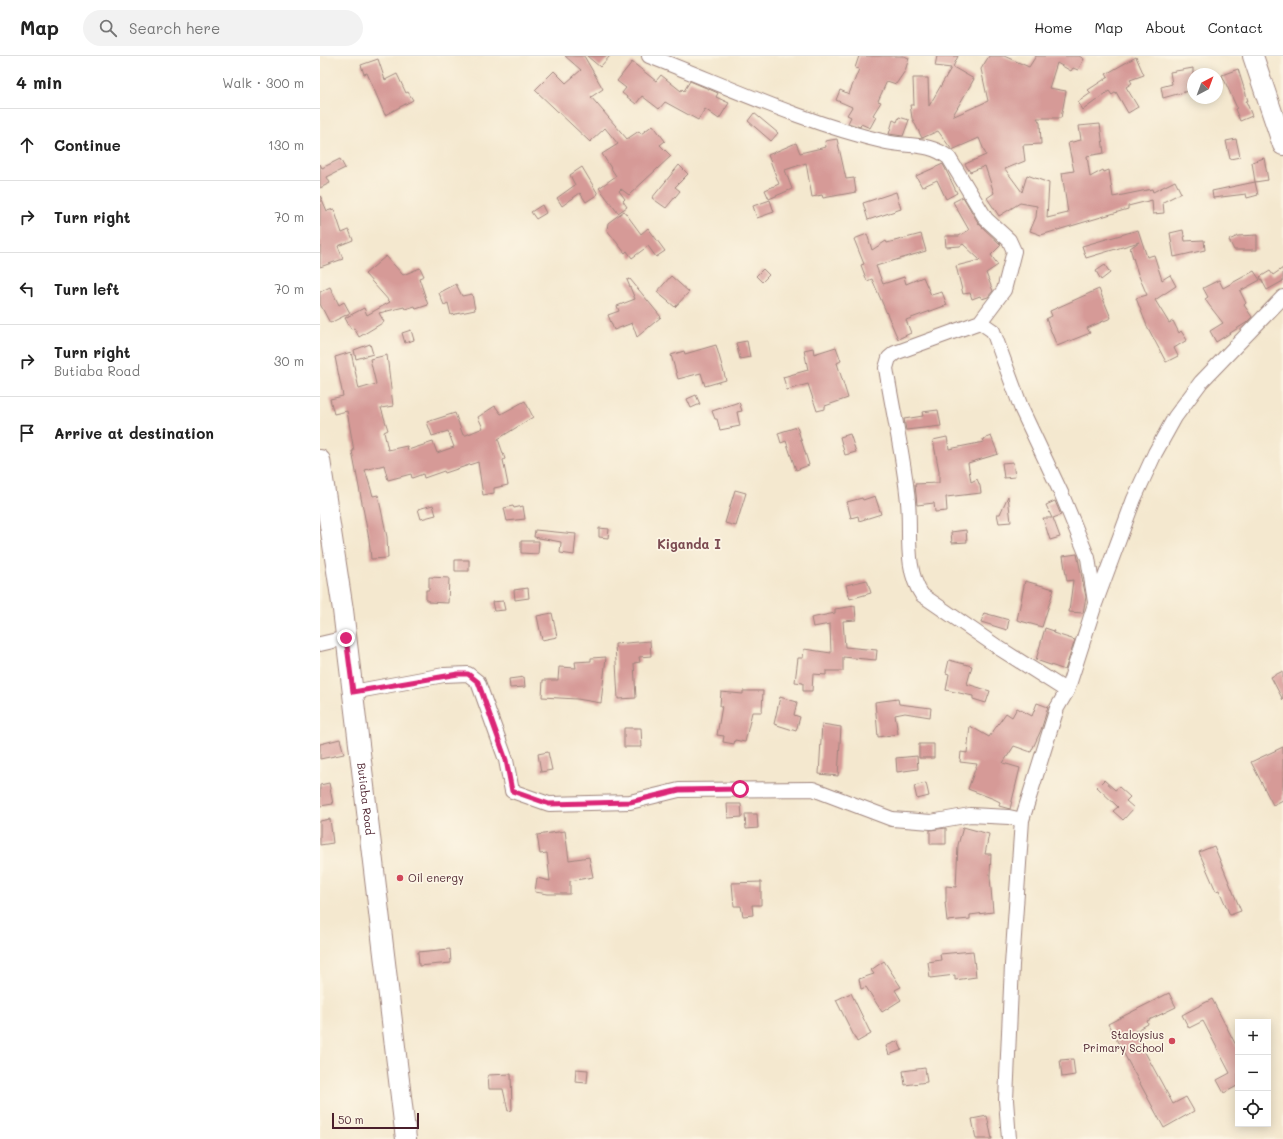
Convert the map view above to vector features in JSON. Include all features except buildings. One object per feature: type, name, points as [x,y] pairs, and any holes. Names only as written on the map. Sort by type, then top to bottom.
[{"type":"main road","points":[[1253,56],[1283,145]]},
{"type":"main road","name":"Butiaba Road","points":[[320,460],[343,610],[406,1139]]},
{"type":"street","points":[[649,56],[815,121],[887,142],[932,147],[941,151],[949,158],[986,219],[1008,240],[1014,251],[1004,290],[980,322],[895,353],[889,358],[886,368],[908,501],[912,572],[916,585],[922,594],[999,648],[1067,691]]},
{"type":"street","points":[[1009,1139],[1007,1092],[1012,965],[1022,820],[1057,708],[1067,691],[1095,604],[1134,499],[1155,453],[1175,417],[1200,382],[1283,297]]},
{"type":"street","points":[[980,322],[993,331],[1022,410],[1062,495],[1088,558],[1095,604]]},
{"type":"street","points":[[320,644],[346,638]]},
{"type":"street","points":[[353,692],[444,675],[468,674],[478,682],[506,760],[512,791],[549,804],[630,802],[679,790],[813,789],[892,819],[931,822],[970,815],[1009,817],[1022,820]]},
{"type":"place","name":"Oil energy","points":[[400,878]]},
{"type":"place","name":"Staloysius Primary School","points":[[1172,1041]]},
{"type":"district","name":"Kiganda I","points":[[689,544]]},
{"type":"route","points":[[346,638],[353,692],[444,675],[468,674],[478,682],[506,760],[512,791],[549,804],[630,802],[679,790],[740,789]]}]
